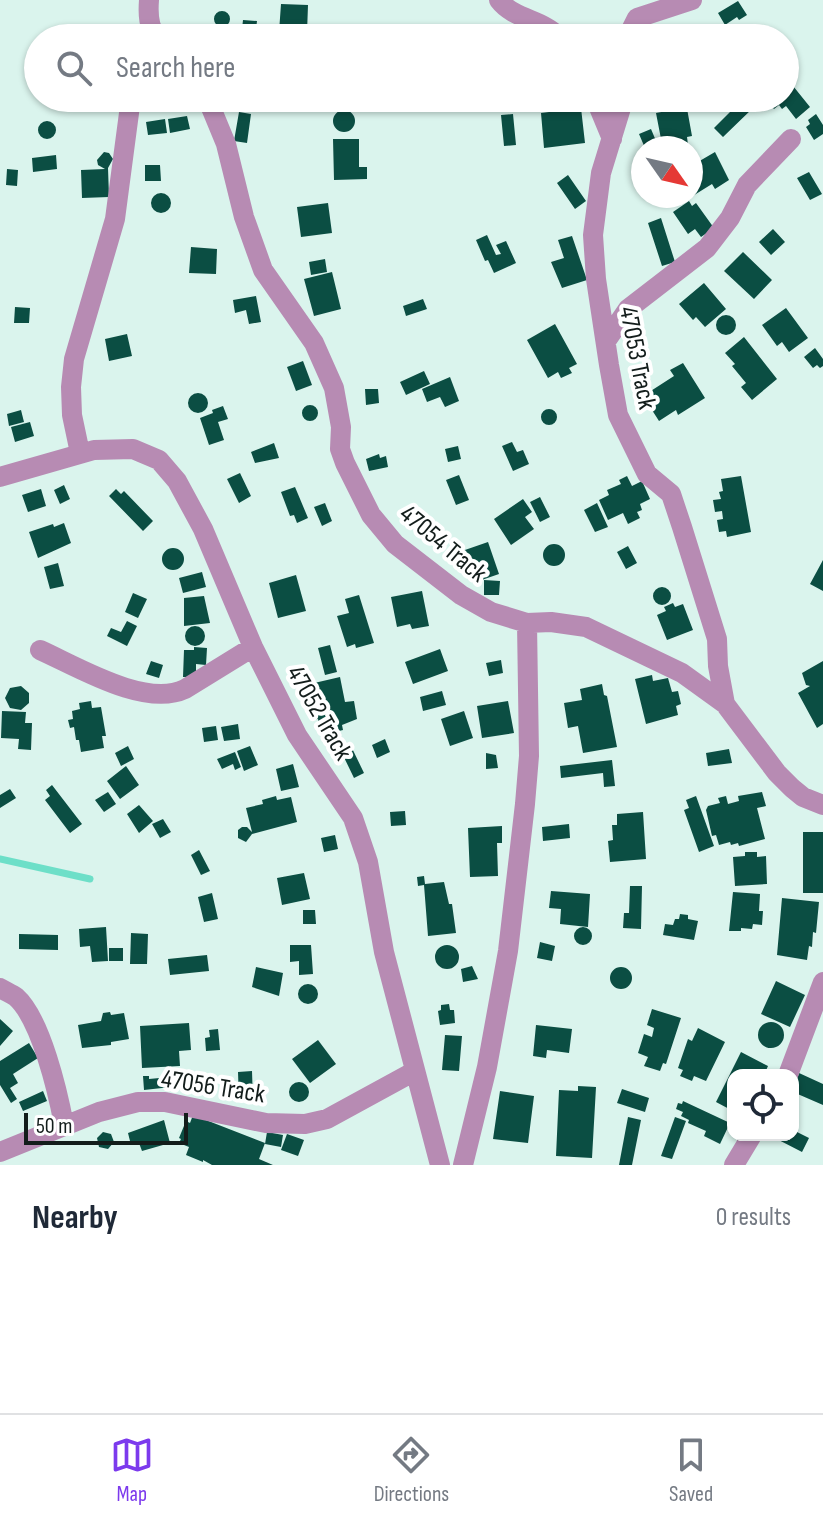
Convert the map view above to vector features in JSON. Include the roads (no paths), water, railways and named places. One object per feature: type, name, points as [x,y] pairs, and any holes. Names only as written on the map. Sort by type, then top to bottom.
[{"type":"street","points":[[149,0],[152,24]]},
{"type":"street","points":[[499,0],[509,11],[540,24]]},
{"type":"street","points":[[634,24],[637,18],[692,0]]},
{"type":"street","points":[[80,453],[72,415],[74,359],[115,219],[129,112]]},
{"type":"street","name":"47054 Track","points":[[213,112],[226,144],[244,217],[263,270],[314,343],[334,388],[341,427],[340,449],[351,478],[371,515],[395,544],[468,600],[491,612],[527,623],[551,622],[586,627],[682,673],[725,704]]},
{"type":"street","points":[[601,112],[612,139]]},
{"type":"street","name":"47053 Track","points":[[620,112],[601,173],[593,235],[618,415],[647,474],[671,494],[717,639],[725,704]]},
{"type":"street","points":[[606,341],[628,309],[707,248],[730,218],[747,185],[791,139]]},
{"type":"street","name":"47052 Track","points":[[0,477],[94,450],[133,449],[159,460],[177,481],[203,529],[253,647],[297,735],[353,818],[368,862],[384,952],[440,1165]]},
{"type":"street","points":[[463,1165],[487,1067],[505,966],[525,804],[529,756],[527,623]]},
{"type":"street","points":[[40,650],[129,688],[174,694],[253,647]]},
{"type":"street","points":[[725,704],[777,773],[803,797],[823,805]]},
{"type":"street","points":[[790,1069],[823,982]]},
{"type":"street","points":[[0,988],[16,997],[24,1007],[40,1040],[57,1091],[64,1125]]},
{"type":"street","name":"47056 Track","points":[[0,1152],[99,1112],[138,1102],[165,1102],[266,1123],[305,1124],[327,1119],[415,1071]]},
{"type":"street","points":[[734,1165],[748,1141]]},
{"type":"waterway","points":[[0,859],[90,879]]}]
